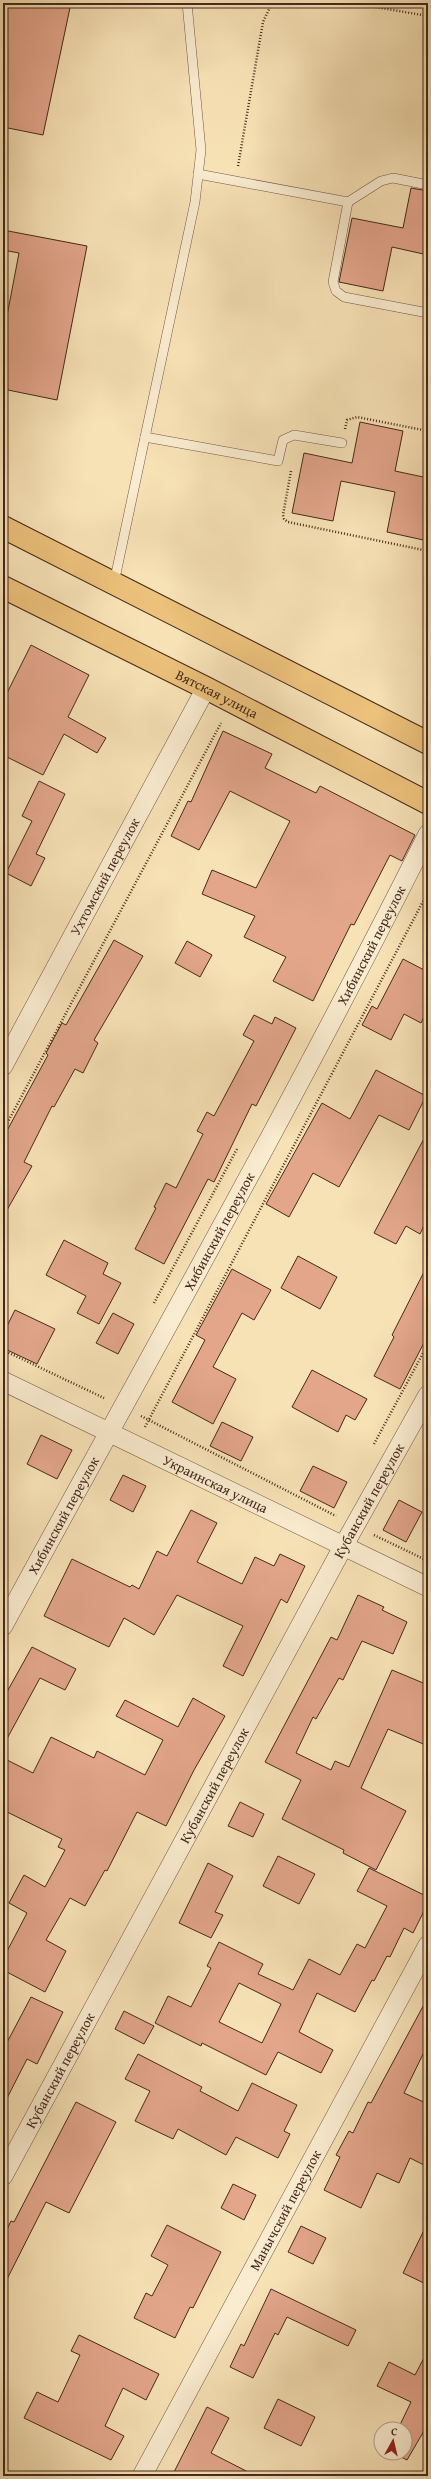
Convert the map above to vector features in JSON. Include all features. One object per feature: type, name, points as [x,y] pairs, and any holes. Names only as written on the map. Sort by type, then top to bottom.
[{"type":"main road","points":[[3,527],[114,582],[428,743]]},
{"type":"main road","name":"Вятская улица","points":[[3,587],[206,688],[428,804]]},
{"type":"street","name":"Ухтомский переулок","points":[[3,1066],[206,688]]},
{"type":"street","name":"Хибинский переулок","points":[[3,1626],[108,1432],[260,1158],[350,990],[428,834]]},
{"type":"street","name":"Украинская улица","points":[[3,1381],[428,1587]]},
{"type":"street","name":"Кубанский переулок","points":[[3,2176],[344,1546],[428,1395]]},
{"type":"street","name":"Манычский переулок","points":[[142,2476],[428,1945]]},
{"type":"lane","points":[[114,582],[195,202],[201,150],[187,3]]},
{"type":"lane","points":[[198,174],[348,202],[381,181],[392,178],[428,185]]},
{"type":"lane","points":[[348,202],[333,282],[336,291],[344,297],[428,313]]},
{"type":"lane","points":[[145,437],[278,461],[283,440],[294,435],[342,443]]},
{"type":"path","points":[[235,181],[263,22],[272,3]]},
{"type":"path","points":[[352,3],[428,16]]},
{"type":"path","points":[[342,443],[347,420],[357,417],[428,431]]},
{"type":"path","points":[[278,461],[290,463],[292,467],[283,515],[288,522],[428,552]]},
{"type":"path","points":[[3,1131],[221,724]]},
{"type":"path","points":[[135,1445],[428,892]]},
{"type":"path","points":[[373,1447],[428,1344]]},
{"type":"path","points":[[3,1350],[122,1407],[428,1561]]},
{"type":"path","points":[[324,1536],[339,1509]]},
{"type":"building","points":[[3,3],[71,3],[43,135],[3,127]]},
{"type":"building","points":[[411,188],[428,191],[428,255],[392,247],[383,291],[339,282],[352,218],[403,228]]},
{"type":"building","points":[[3,230],[87,246],[57,400],[3,389],[3,337],[19,253],[3,250]]},
{"type":"building","points":[[360,422],[403,431],[395,471],[428,478],[428,541],[387,532],[395,492],[341,481],[333,521],[292,513],[304,453],[352,463]]},
{"type":"building","points":[[31,645],[89,675],[68,717],[106,738],[97,753],[64,734],[43,775],[3,755],[3,701]]},
{"type":"building","points":[[223,731],[272,754],[265,768],[316,793],[320,786],[415,835],[402,861],[390,855],[354,925],[351,924],[313,1001],[273,981],[286,957],[244,937],[255,916],[202,894],[212,870],[256,888],[290,821],[230,791],[199,850],[171,836],[188,801],[191,802]]},
{"type":"building","points":[[39,781],[65,794],[36,854],[45,858],[31,886],[6,873],[32,821],[22,816]]},
{"type":"building","points":[[114,940],[143,956],[94,1040],[98,1043],[83,1073],[75,1069],[54,1107],[52,1106],[24,1162],[32,1166],[3,1217],[3,1138],[48,1055],[46,1053],[62,1023],[66,1025]]},
{"type":"building","points":[[187,941],[212,955],[200,977],[175,963]]},
{"type":"building","points":[[403,959],[428,972],[428,1008],[421,1023],[404,1014],[391,1040],[362,1025],[372,1006],[377,1009]]},
{"type":"building","points":[[254,1015],[272,1024],[275,1017],[296,1028],[256,1106],[252,1104],[214,1182],[208,1179],[164,1264],[135,1249],[156,1208],[154,1207],[166,1183],[176,1188],[203,1134],[197,1131],[207,1112],[214,1116],[254,1041],[243,1035]]},
{"type":"building","points":[[376,1070],[426,1096],[409,1130],[379,1115],[339,1187],[313,1173],[289,1217],[266,1204],[322,1103],[350,1119]]},
{"type":"building","points":[[428,1131],[428,1217],[420,1234],[406,1226],[396,1244],[374,1233]]},
{"type":"building","points":[[64,1240],[108,1263],[103,1274],[121,1283],[99,1324],[77,1313],[86,1296],[46,1275]]},
{"type":"building","points":[[298,1256],[337,1277],[320,1309],[281,1288]]},
{"type":"building","points":[[428,1264],[428,1335],[400,1389],[374,1376],[394,1337],[392,1335]]},
{"type":"building","points":[[232,1269],[271,1290],[254,1320],[242,1313],[213,1367],[236,1379],[213,1424],[172,1402],[205,1340],[196,1335]]},
{"type":"building","points":[[15,1310],[55,1329],[37,1364],[3,1348],[3,1334]]},
{"type":"building","points":[[113,1313],[134,1324],[118,1354],[96,1343]]},
{"type":"building","points":[[312,1370],[367,1399],[355,1420],[346,1415],[338,1432],[292,1407]]},
{"type":"building","points":[[222,1422],[253,1437],[241,1461],[210,1446]]},
{"type":"building","points":[[41,1435],[72,1450],[57,1479],[27,1464]]},
{"type":"building","points":[[313,1466],[347,1482],[334,1508],[300,1491]]},
{"type":"building","points":[[123,1475],[146,1486],[133,1512],[110,1500]]},
{"type":"building","points":[[399,1500],[422,1512],[406,1542],[383,1530]]},
{"type":"building","points":[[191,1510],[217,1523],[197,1562],[242,1584],[255,1557],[274,1566],[280,1554],[305,1566],[287,1603],[281,1599],[243,1676],[223,1666],[243,1626],[177,1595],[154,1635],[124,1618],[109,1647],[44,1616],[72,1559],[130,1587],[132,1585],[139,1589],[157,1551],[167,1556]]},
{"type":"building","points":[[358,1595],[384,1607],[382,1610],[407,1622],[393,1654],[362,1641],[343,1680],[339,1678],[316,1719],[313,1717],[296,1753],[331,1770],[335,1761],[349,1767],[392,1670],[428,1685],[428,1746],[388,1729],[361,1788],[406,1811],[376,1870],[343,1853],[344,1850],[282,1819],[301,1780],[265,1762],[331,1637],[337,1640]]},
{"type":"building","points":[[32,1647],[76,1669],[65,1690],[40,1678],[3,1746],[3,1699]]},
{"type":"building","points":[[193,1698],[225,1716],[194,1770],[166,1826],[137,1812],[107,1871],[105,1870],[85,1906],[70,1898],[46,1940],[66,1951],[45,1992],[3,1970],[3,1959],[27,1913],[9,1903],[24,1875],[45,1887],[65,1850],[58,1847],[62,1839],[3,1810],[3,1758],[33,1773],[51,1737],[94,1758],[97,1751],[145,1775],[163,1740],[116,1716],[125,1700],[178,1727]]},
{"type":"building","points":[[240,1802],[264,1814],[253,1837],[228,1826]]},
{"type":"building","points":[[278,1856],[315,1874],[299,1904],[263,1886]]},
{"type":"building","points":[[208,1863],[233,1876],[215,1912],[223,1915],[211,1938],[179,1923]]},
{"type":"building","points":[[369,1868],[428,1897],[428,1903],[413,1933],[404,1928],[390,1957],[387,1956],[355,2012],[317,1993],[299,2032],[333,2050],[321,2073],[278,2052],[266,2075],[202,2043],[201,2046],[155,2023],[168,1996],[191,2007],[211,1968],[207,1966],[219,1942],[263,1964],[258,1974],[293,1990],[309,1959],[340,1975],[357,1944],[365,1948],[387,1906],[357,1891]],"holes":[[[239,1983],[281,2004],[262,2043],[219,2022]]]},
{"type":"building","points":[[31,1997],[63,2012],[37,2064],[27,2059],[3,2106],[3,2050]]},
{"type":"building","points":[[428,1997],[428,2044],[404,2093],[428,2104],[428,2167],[410,2158],[399,2183],[377,2173],[361,2208],[324,2190],[340,2157],[336,2155],[349,2131],[353,2133],[368,2102],[371,2103]]},
{"type":"building","points":[[124,2011],[154,2026],[144,2044],[115,2029]]},
{"type":"building","points":[[138,2054],[202,2087],[200,2091],[238,2111],[252,2083],[297,2105],[284,2131],[290,2134],[278,2158],[236,2137],[226,2155],[178,2129],[173,2139],[135,2121],[150,2091],[125,2079]]},
{"type":"building","points":[[76,2102],[116,2122],[69,2213],[46,2202],[3,2287],[3,2237],[11,2221],[14,2222]]},
{"type":"building","points":[[233,2184],[256,2195],[244,2220],[221,2208]]},
{"type":"building","points":[[428,2222],[428,2285],[403,2273]]},
{"type":"building","points":[[167,2225],[221,2252],[193,2308],[190,2307],[175,2338],[134,2318],[146,2293],[152,2296],[168,2265],[151,2256]]},
{"type":"building","points":[[301,2226],[326,2238],[313,2264],[288,2252]]},
{"type":"building","points":[[271,2289],[356,2330],[348,2346],[287,2317],[278,2335],[275,2333],[253,2378],[230,2367],[241,2344],[244,2346]]},
{"type":"building","points":[[79,2335],[159,2374],[146,2400],[123,2388],[105,2426],[124,2436],[111,2460],[24,2418],[37,2392],[58,2402],[80,2355],[71,2351]]},
{"type":"building","points":[[428,2350],[428,2424],[413,2450],[413,2421],[402,2421],[411,2402],[377,2386],[389,2362],[415,2375]]},
{"type":"building","points":[[278,2399],[315,2417],[301,2446],[264,2428]]},
{"type":"building","points":[[207,2407],[229,2418],[211,2453],[256,2476],[172,2476]]}]
